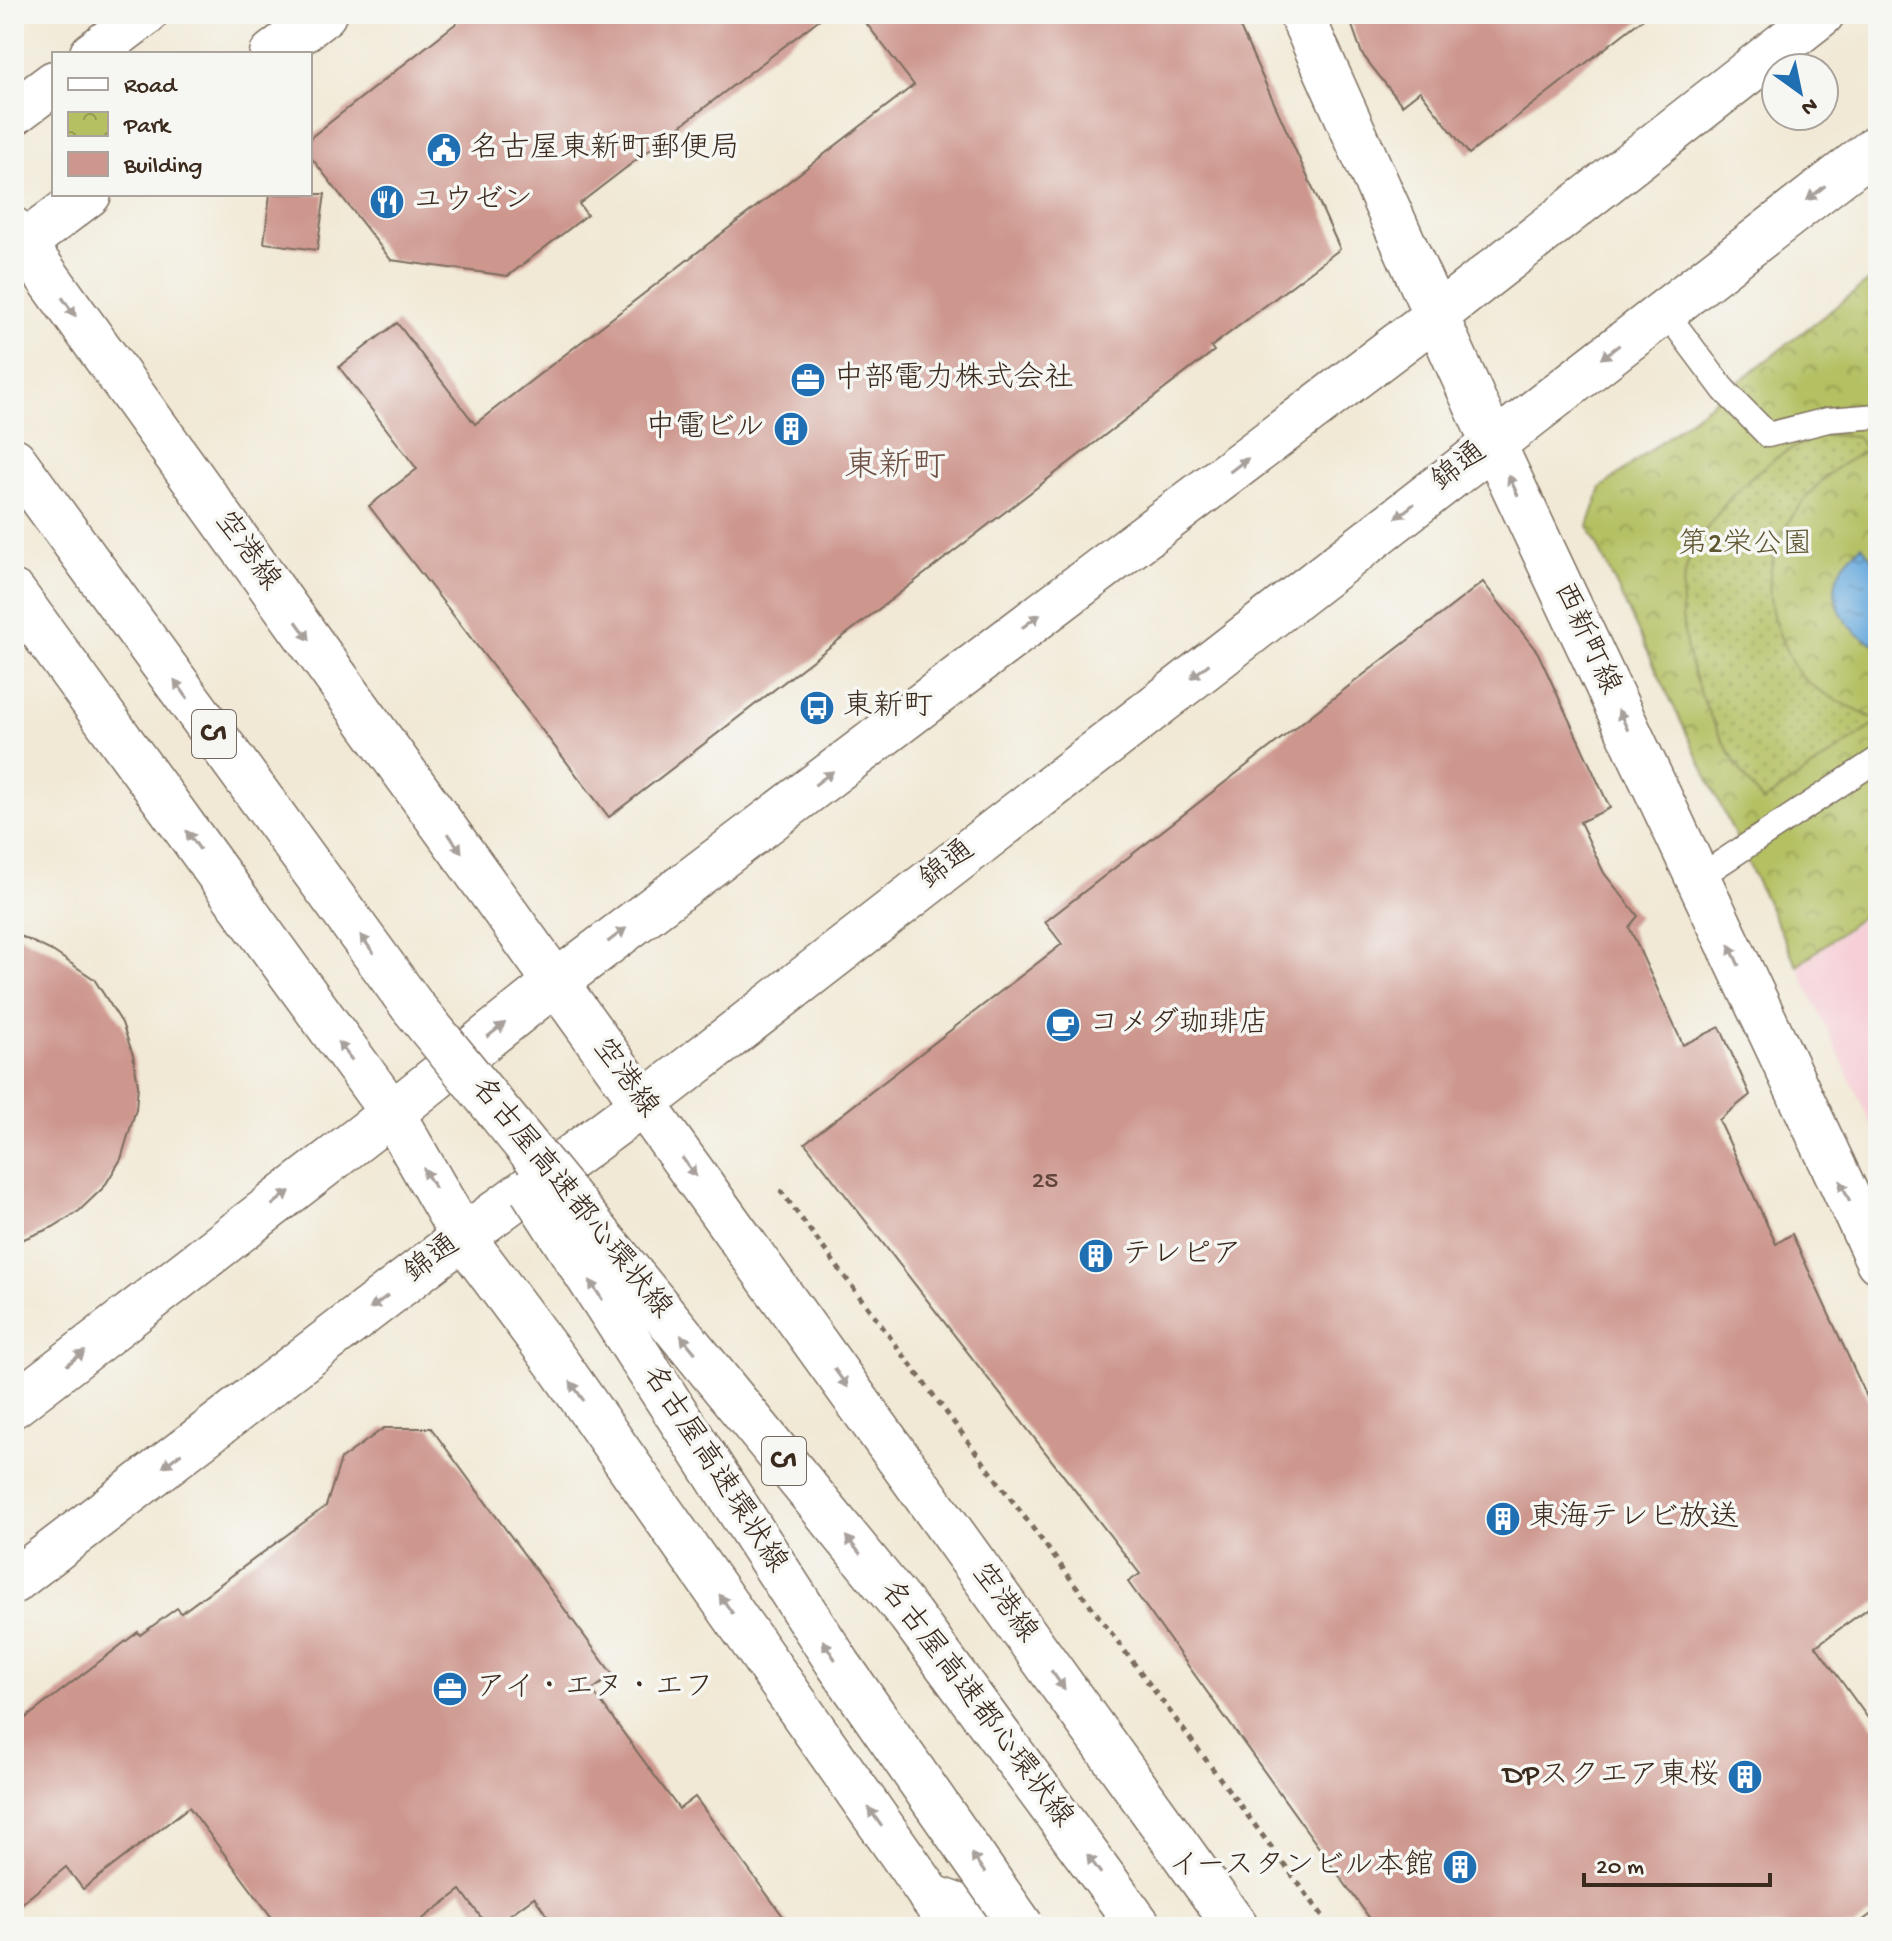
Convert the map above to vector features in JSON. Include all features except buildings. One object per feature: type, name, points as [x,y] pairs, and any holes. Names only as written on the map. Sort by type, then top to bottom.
[{"type":"main road","points":[[95,52],[145,14]]},
{"type":"main road","points":[[275,52],[324,14]]},
{"type":"main road","name":"西新町線","points":[[1301,14],[1493,443],[1878,1261]]},
{"type":"main road","points":[[14,1405],[555,983],[1437,315],[1822,14]]},
{"type":"main road","points":[[14,113],[52,84]]},
{"type":"main road","name":"錦通","points":[[14,1581],[463,1237],[643,1104],[1878,146]]},
{"type":"main road","points":[[17,241],[86,196]]},
{"type":"main road","name":"空港線","points":[[17,241],[1236,1927]]},
{"type":"main road","name":"名古屋高速都心環状線","points":[[14,460],[413,1007],[910,1615],[1140,1927]]},
{"type":"main road","points":[[14,593],[392,1113],[463,1237],[557,1363],[941,1911],[1015,1927]]},
{"type":"main road","name":"名古屋高速環状線","points":[[413,1007],[839,1665],[1022,1927]]},
{"type":"lane","points":[[1664,310],[1724,390],[1768,435],[1828,420],[1878,416]]},
{"type":"lane","points":[[1698,878],[1878,759]]},
{"type":"path","points":[[780,1190],[1331,1927]]},
{"type":"shaded area","points":[[1878,906],[1878,1139],[1798,967]]},
{"type":"green space","name":"第2栄公園","points":[[1878,274],[1878,904],[1797,966],[1588,526],[1601,488]]},
{"type":"green space","points":[[1821,435],[1857,436],[1866,450],[1830,473],[1787,525],[1772,565],[1771,608],[1785,648],[1800,675],[1808,683],[1878,722],[1763,802],[1729,751],[1700,692],[1684,630],[1682,600],[1686,570],[1701,537],[1743,484],[1780,455]]},
{"type":"water","points":[[1862,545],[1878,568],[1878,645],[1851,627],[1836,597],[1835,586],[1840,571]]},
{"type":"place","name":"名古屋東新町郵便局","points":[[444,150]]},
{"type":"place","name":"ユウゼン","points":[[387,202]]},
{"type":"place","name":"中部電力株式会社","points":[[808,380]]},
{"type":"place","name":"中電ビル","points":[[791,429]]},
{"type":"place","name":"東新町","points":[[817,708]]},
{"type":"place","name":"コメダ珈琲店","points":[[1063,1025]]},
{"type":"place","name":"テレピア","points":[[1096,1256]]},
{"type":"place","name":"東海テレビ放送","points":[[1503,1519]]},
{"type":"place","name":"アイ・エヌ・エフ","points":[[450,1689]]},
{"type":"place","name":"DPスクエア東桜","points":[[1745,1777]]},
{"type":"place","name":"イースタンビル本館","points":[[1460,1867]]},
{"type":"district","name":"東新町","points":[[895,469]]}]
